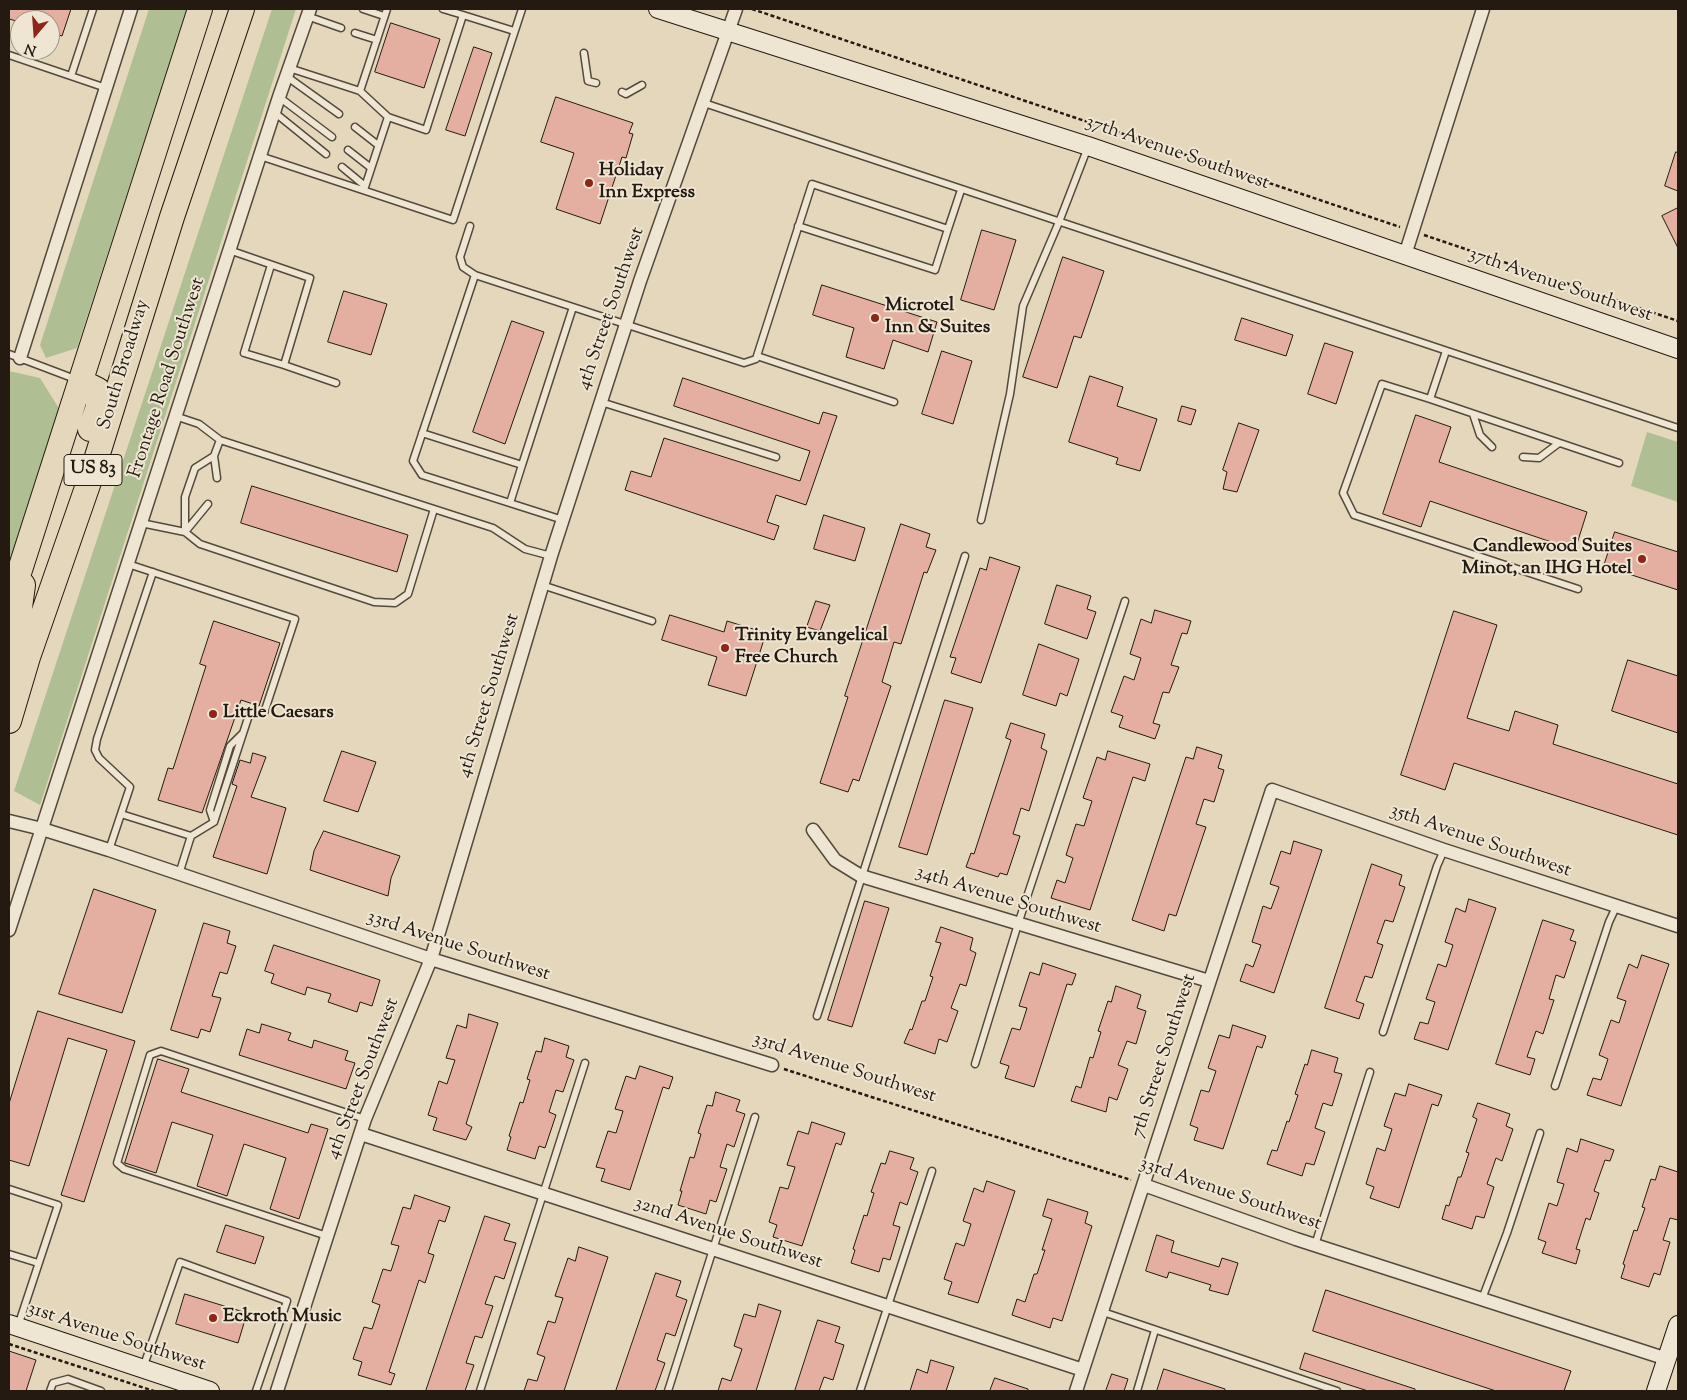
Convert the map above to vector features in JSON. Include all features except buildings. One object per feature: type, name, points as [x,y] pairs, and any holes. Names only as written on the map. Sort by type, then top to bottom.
[{"type":"highway","name":"South Broadway","points":[[9,604],[200,9]]},
{"type":"highway","name":"South Broadway","points":[[9,721],[28,657],[90,479],[172,217],[242,9]]},
{"type":"highway","points":[[28,657],[46,557],[98,407],[98,390],[80,381]]},
{"type":"highway","points":[[9,672],[13,660],[30,539]]},
{"type":"main road","name":"37th Avenue Southwest","points":[[658,9],[1088,146],[1678,350]]},
{"type":"main road","points":[[1656,1391],[1678,1325]]},
{"type":"main road","name":"31st Avenue Southwest","points":[[13,1326],[207,1391]]},
{"type":"street","points":[[14,356],[106,88],[131,9]]},
{"type":"street","name":"4th Street Southwest","points":[[277,1391],[365,1119],[432,959],[551,556],[626,324],[736,9]]},
{"type":"street","points":[[1405,255],[1483,9]]},
{"type":"street","name":"Frontage Road Southwest","points":[[9,930],[279,96],[308,13]]},
{"type":"street","name":"35th Avenue Southwest","points":[[1272,790],[1444,850],[1678,926]]},
{"type":"street","name":"7th Street Southwest","points":[[1076,1391],[1272,790]]},
{"type":"street","name":"33rd Avenue Southwest","points":[[9,821],[42,829],[109,850],[432,959],[772,1065]]},
{"type":"street","name":"34th Avenue Southwest","points":[[812,830],[835,860],[861,876],[1209,981]]},
{"type":"street","name":"32nd Avenue Southwest","points":[[360,1134],[1084,1370]]},
{"type":"street","name":"33rd Avenue Southwest","points":[[1144,1185],[1242,1221],[1667,1359]]},
{"type":"lane","points":[[71,76],[93,9]]},
{"type":"lane","points":[[363,9],[384,16]]},
{"type":"lane","points":[[360,92],[387,9]]},
{"type":"lane","points":[[443,9],[514,32]]},
{"type":"lane","points":[[260,156],[364,188],[453,220],[522,9]]},
{"type":"lane","points":[[308,13],[341,28]]},
{"type":"lane","points":[[288,72],[360,92],[388,117],[426,130],[463,15]]},
{"type":"lane","points":[[355,33],[377,40]]},
{"type":"lane","points":[[584,53],[588,81],[596,83]]},
{"type":"lane","points":[[9,55],[106,88]]},
{"type":"lane","points":[[288,72],[339,114]]},
{"type":"lane","points":[[622,92],[626,94],[642,85]]},
{"type":"lane","points":[[279,96],[332,137]]},
{"type":"lane","points":[[704,103],[1678,428]]},
{"type":"lane","points":[[274,112],[326,154]]},
{"type":"lane","points":[[364,188],[388,117]]},
{"type":"lane","points":[[355,127],[378,145]]},
{"type":"lane","points":[[981,520],[1010,394],[1023,306],[1059,222],[1088,146]]},
{"type":"lane","points":[[348,150],[371,168]]},
{"type":"lane","points":[[342,167],[364,188]]},
{"type":"lane","points":[[470,226],[460,257],[463,267],[475,275],[744,363],[756,359],[812,184],[948,229]]},
{"type":"lane","points":[[798,226],[935,270],[962,190]]},
{"type":"lane","points":[[229,250],[310,278],[284,365]]},
{"type":"lane","points":[[271,265],[244,352],[336,383]]},
{"type":"lane","points":[[475,275],[413,460],[422,475],[563,520]]},
{"type":"lane","points":[[510,503],[573,307]]},
{"type":"lane","points":[[1430,400],[1446,351]]},
{"type":"lane","points":[[14,356],[80,381]]},
{"type":"lane","points":[[757,356],[894,402]]},
{"type":"lane","points":[[1578,589],[1354,515],[1343,493],[1382,384],[1619,464]]},
{"type":"lane","points":[[601,402],[776,457]]},
{"type":"lane","points":[[1473,414],[1480,435],[1492,446]]},
{"type":"lane","points":[[175,416],[199,424],[220,440],[493,528],[525,550],[551,556]]},
{"type":"lane","points":[[422,433],[522,465]]},
{"type":"lane","points":[[217,478],[214,456],[220,440]]},
{"type":"lane","points":[[1522,457],[1539,458],[1559,443]]},
{"type":"lane","points":[[185,532],[185,497],[195,468],[214,456]]},
{"type":"lane","points":[[185,532],[208,504]]},
{"type":"lane","points":[[141,523],[185,532],[200,544],[374,602],[395,602],[408,594],[434,509]]},
{"type":"lane","points":[[818,1016],[861,876],[965,556]]},
{"type":"lane","points":[[128,564],[295,619],[264,713],[249,715],[214,822],[191,836],[179,874]]},
{"type":"lane","points":[[109,850],[130,787],[99,758],[96,750],[97,739],[153,572]]},
{"type":"lane","points":[[542,586],[652,621]]},
{"type":"lane","points":[[975,1064],[1018,924],[1125,601]]},
{"type":"lane","points":[[121,814],[191,836]]},
{"type":"lane","points":[[1383,1032],[1444,850]]},
{"type":"lane","points":[[1555,1086],[1609,922],[1616,907]]},
{"type":"lane","points":[[328,1236],[124,1169],[117,1163],[150,1055],[161,1051],[365,1119]]},
{"type":"lane","points":[[480,1391],[585,1062]]},
{"type":"lane","points":[[1315,1245],[1370,1072]]},
{"type":"lane","points":[[668,1391],[755,1117]]},
{"type":"lane","points":[[1482,1299],[1507,1233],[1540,1133]]},
{"type":"lane","points":[[860,1391],[932,1171]]},
{"type":"lane","points":[[9,1189],[58,1205],[13,1326]]},
{"type":"lane","points":[[9,1254],[38,1263]]},
{"type":"lane","points":[[143,1370],[180,1262],[287,1301],[256,1391]]},
{"type":"lane","points":[[1103,1312],[1337,1391]]},
{"type":"lane","points":[[1137,1391],[1155,1330]]},
{"type":"lane","points":[[50,1391],[53,1383],[68,1379],[100,1391]]},
{"type":"path","points":[[752,9],[1394,225]]},
{"type":"path","points":[[1425,236],[1678,321]]},
{"type":"path","name":"33rd Avenue Southwest","points":[[772,1065],[1144,1185]]},
{"type":"path","points":[[9,1344],[154,1391]]},
{"type":"green space","points":[[149,9],[187,9],[77,348],[46,358],[40,345]]},
{"type":"green space","points":[[272,9],[296,9],[40,805],[14,791]]},
{"type":"green space","points":[[9,371],[40,378],[60,410],[9,565]]},
{"type":"green space","points":[[1647,432],[1678,442],[1678,502],[1631,486]]},
{"type":"place","name":"Holiday Inn Express","points":[[589,183]]},
{"type":"place","name":"Microtel Inn & Suites","points":[[875,318]]},
{"type":"place","name":"Candlewood Suites Minot, an IHG Hotel","points":[[1642,559]]},
{"type":"place","name":"Trinity Evangelical Free Church","points":[[725,648]]},
{"type":"place","name":"Little Caesars","points":[[213,714]]},
{"type":"place","name":"Eckroth Music","points":[[213,1318]]}]
